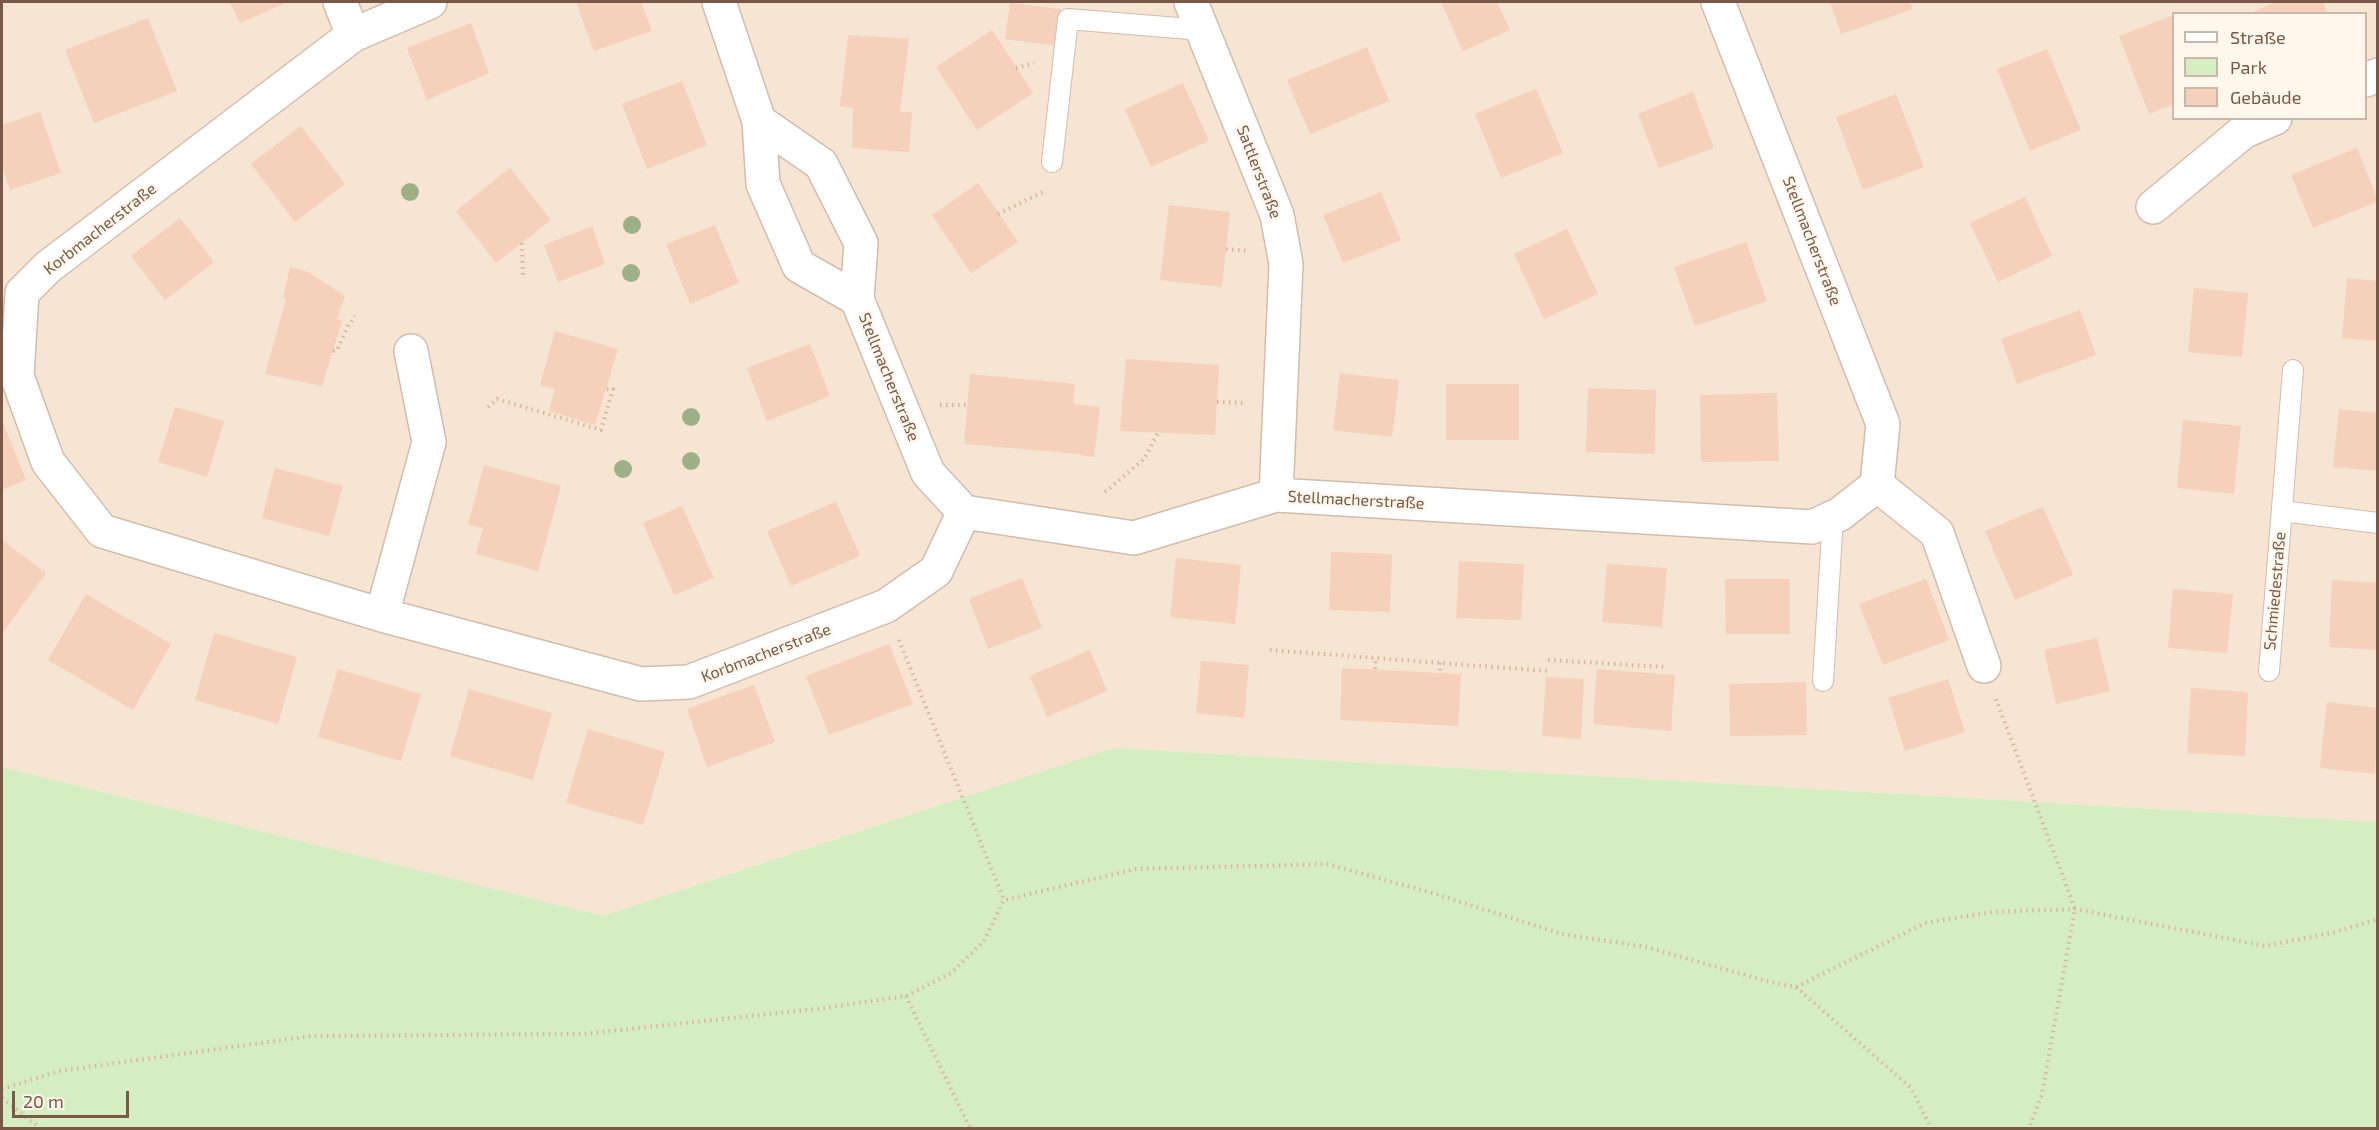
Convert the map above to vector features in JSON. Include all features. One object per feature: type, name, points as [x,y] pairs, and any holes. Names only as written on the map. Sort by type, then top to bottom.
[{"type":"street","points":[[340,2],[353,35]]},
{"type":"street","name":"Korbmacherstraße","points":[[430,2],[353,35],[48,267],[12,288],[17,376],[48,462],[102,531],[382,615],[641,684],[690,682],[886,606],[936,571],[964,513]]},
{"type":"street","name":"Stellmacherstraße","points":[[719,2],[759,121],[763,184],[799,266],[857,298]]},
{"type":"street","name":"Stellmacherstraße","points":[[759,121],[821,164],[861,243],[857,298],[928,473],[964,513],[1134,538],[1276,495],[1812,527],[1833,517],[1877,485],[1883,423],[1718,2]]},
{"type":"street","name":"Sattlerstraße","points":[[1196,16],[1277,215],[1286,264],[1276,495]]},
{"type":"street","points":[[2153,207],[2243,132],[2270,120]]},
{"type":"street","points":[[382,615],[429,442],[411,351]]},
{"type":"street","points":[[1877,485],[1937,533],[1984,666]]},
{"type":"lane","points":[[1052,162],[1068,19],[1196,16]]},
{"type":"lane","name":"Schmiedestraße","points":[[2269,671],[2293,370]]},
{"type":"lane","name":"Schmiedestraße","points":[[2282,511],[2378,523]]},
{"type":"lane","points":[[1823,681],[1833,517]]},
{"type":"path","points":[[999,214],[1049,189]]},
{"type":"path","points":[[522,243],[523,279]]},
{"type":"path","points":[[333,351],[337,350],[355,316]]},
{"type":"path","points":[[488,407],[497,399],[601,430],[613,389],[606,388]]},
{"type":"path","points":[[1105,492],[1144,459],[1158,433]]},
{"type":"path","points":[[2,1089],[59,1071],[312,1036],[583,1034],[824,1008],[906,996],[951,973],[984,940],[1004,900],[886,606]]},
{"type":"path","points":[[1270,650],[1547,670]]},
{"type":"path","points":[[1375,669],[1376,658]]},
{"type":"path","points":[[1548,660],[1664,667]]},
{"type":"path","points":[[1440,663],[1440,673]]},
{"type":"path","points":[[1984,666],[2075,909],[2042,1094],[2029,1128]]},
{"type":"path","points":[[1004,900],[1136,869],[1327,864],[1429,892],[1562,934],[1646,947],[1770,982],[1796,987],[1911,1088],[1931,1128]]},
{"type":"path","points":[[1796,987],[1925,923],[1992,912],[2075,909],[2265,946],[2336,932],[2378,919]]},
{"type":"path","points":[[906,996],[970,1128]]},
{"type":"path","points":[[2,1098],[40,1128]]},
{"type":"shaded area","points":[[2,2],[2377,2],[2377,822],[1113,748],[603,916],[2,767]]},
{"type":"green space","points":[[1113,748],[2377,822],[2377,1128],[2,1128],[2,767],[603,916]]},
{"type":"building","points":[[230,2],[288,2],[240,23]]},
{"type":"building","points":[[576,2],[641,2],[652,31],[594,51]]},
{"type":"building","points":[[1441,2],[1497,2],[1510,30],[1463,51]]},
{"type":"building","points":[[1830,2],[1910,2],[1913,9],[1841,34]]},
{"type":"building","points":[[2275,2],[2323,2],[2327,12],[2253,12]]},
{"type":"building","points":[[1010,3],[1060,9],[1057,46],[1005,39]]},
{"type":"building","points":[[2172,16],[2172,105],[2149,114],[2119,36]]},
{"type":"building","points":[[148,18],[177,91],[94,123],[65,50]]},
{"type":"building","points":[[471,23],[489,73],[427,100],[407,48]]},
{"type":"building","points":[[992,30],[1033,93],[977,130],[936,67]]},
{"type":"building","points":[[848,35],[909,39],[900,112],[912,112],[909,152],[852,148],[853,108],[840,106]]},
{"type":"building","points":[[1367,47],[1389,101],[1310,134],[1287,80]]},
{"type":"building","points":[[2047,49],[2081,130],[2030,151],[1997,69]]},
{"type":"building","points":[[682,81],[707,145],[647,169],[622,104]]},
{"type":"building","points":[[1183,83],[1209,141],[1151,167],[1125,109]]},
{"type":"building","points":[[1536,89],[1563,153],[1501,178],[1475,114]]},
{"type":"building","points":[[1693,92],[1714,148],[1659,168],[1638,114]]},
{"type":"building","points":[[1896,94],[1924,167],[1863,190],[1836,117]]},
{"type":"building","points":[[40,112],[61,173],[10,190],[2,165],[2,125]]},
{"type":"building","points":[[301,126],[345,184],[295,222],[251,164]]},
{"type":"building","points":[[2357,148],[2378,201],[2313,228],[2291,175]]},
{"type":"building","points":[[510,168],[551,220],[496,263],[456,211]]},
{"type":"building","points":[[978,183],[1018,242],[971,273],[932,215]]},
{"type":"building","points":[[1381,192],[1401,240],[1343,263],[1323,215]]},
{"type":"building","points":[[2025,197],[2052,256],[1998,282],[1970,223]]},
{"type":"building","points":[[1169,205],[1230,212],[1222,287],[1160,280]]},
{"type":"building","points":[[180,218],[214,262],[165,300],[131,256]]},
{"type":"building","points":[[715,225],[739,283],[690,304],[666,244]]},
{"type":"building","points":[[592,226],[605,264],[558,282],[544,245]]},
{"type":"building","points":[[1567,229],[1598,294],[1544,319],[1514,254]]},
{"type":"building","points":[[1746,242],[1767,301],[1695,326],[1674,267]]},
{"type":"building","points":[[290,267],[308,272],[345,296],[337,319],[342,321],[322,386],[265,374],[286,299],[283,298]]},
{"type":"building","points":[[2347,278],[2378,281],[2378,341],[2342,338]]},
{"type":"building","points":[[2194,288],[2248,293],[2242,357],[2188,352]]},
{"type":"building","points":[[2080,310],[2096,355],[2017,384],[2001,339]]},
{"type":"building","points":[[555,331],[618,349],[595,425],[549,411],[555,389],[540,385]]},
{"type":"building","points":[[810,344],[830,396],[767,421],[747,368]]},
{"type":"building","points":[[1126,359],[1219,365],[1215,435],[1120,431]]},
{"type":"building","points":[[1340,373],[1399,380],[1392,437],[1333,430]]},
{"type":"building","points":[[970,374],[1075,384],[1073,404],[1100,407],[1094,457],[964,444]]},
{"type":"building","points":[[1446,384],[1519,384],[1519,440],[1446,440]]},
{"type":"building","points":[[1588,388],[1656,390],[1655,454],[1586,452]]},
{"type":"building","points":[[1777,393],[1779,461],[1701,462],[1700,395]]},
{"type":"building","points":[[175,407],[224,421],[207,477],[158,462]]},
{"type":"building","points":[[2339,409],[2378,413],[2378,471],[2333,467]]},
{"type":"building","points":[[2,420],[26,480],[2,490]]},
{"type":"building","points":[[2183,420],[2241,426],[2234,494],[2177,488]]},
{"type":"building","points":[[484,465],[561,486],[538,571],[476,554],[483,528],[468,525]]},
{"type":"building","points":[[275,468],[343,486],[329,536],[262,518]]},
{"type":"building","points":[[836,502],[860,556],[791,586],[767,531]]},
{"type":"building","points":[[682,506],[714,578],[674,595],[643,523]]},
{"type":"building","points":[[2043,507],[2073,575],[2015,600],[1985,531]]},
{"type":"building","points":[[2,540],[46,573],[2,634]]},
{"type":"building","points":[[1331,552],[1392,554],[1390,612],[1329,610]]},
{"type":"building","points":[[1176,558],[1241,565],[1235,624],[1170,617]]},
{"type":"building","points":[[1459,561],[1524,564],[1521,620],[1456,618]]},
{"type":"building","points":[[1607,564],[1667,568],[1662,627],[1602,622]]},
{"type":"building","points":[[1022,578],[1042,628],[988,649],[969,599]]},
{"type":"building","points":[[1725,579],[1790,579],[1790,634],[1726,634]]},
{"type":"building","points":[[1926,579],[1949,640],[1883,665],[1859,604]]},
{"type":"building","points":[[2332,580],[2378,583],[2378,650],[2329,647]]},
{"type":"building","points":[[2173,589],[2233,594],[2227,653],[2168,648]]},
{"type":"building","points":[[86,594],[171,644],[133,710],[48,660]]},
{"type":"building","points":[[214,633],[297,657],[278,724],[195,700]]},
{"type":"building","points":[[2097,638],[2110,691],[2056,704],[2044,650]]},
{"type":"building","points":[[889,644],[913,704],[829,735],[806,676]]},
{"type":"building","points":[[1090,650],[1107,691],[1047,717],[1030,676]]},
{"type":"building","points":[[1201,661],[1249,665],[1244,718],[1196,713]]},
{"type":"building","points":[[1342,668],[1461,674],[1458,726],[1340,720]]},
{"type":"building","points":[[338,669],[421,694],[401,761],[318,737]]},
{"type":"building","points":[[1597,669],[1675,675],[1671,731],[1593,724]]},
{"type":"building","points":[[1546,677],[1584,679],[1581,739],[1542,736]]},
{"type":"building","points":[[1948,679],[1965,732],[1905,751],[1888,698]]},
{"type":"building","points":[[1806,682],[1807,735],[1730,736],[1729,684]]},
{"type":"building","points":[[754,685],[775,742],[707,767],[687,709]]},
{"type":"building","points":[[2191,688],[2248,692],[2245,756],[2187,753]]},
{"type":"building","points":[[469,689],[552,713],[533,780],[450,756]]},
{"type":"building","points":[[2327,702],[2378,708],[2375,774],[2320,768]]},
{"type":"building","points":[[588,729],[665,752],[643,825],[566,803]]}]
